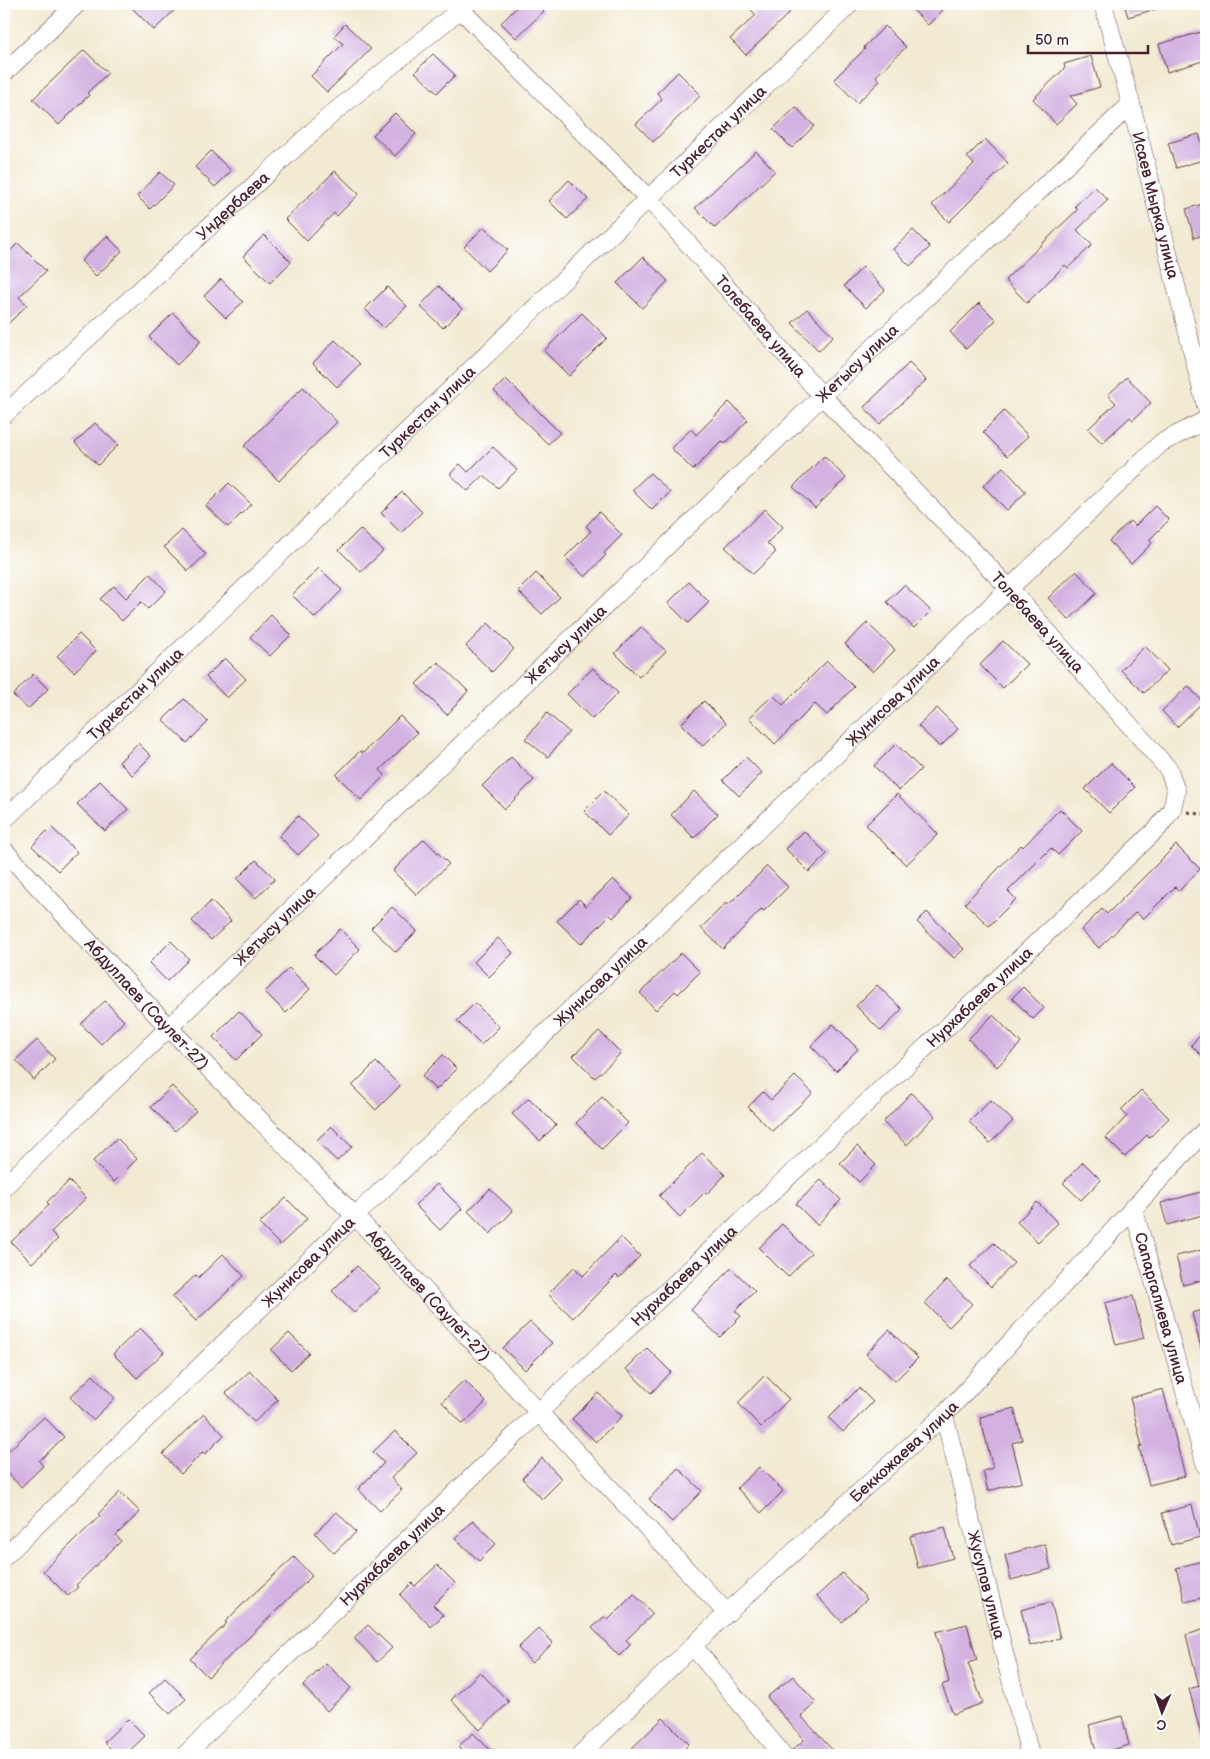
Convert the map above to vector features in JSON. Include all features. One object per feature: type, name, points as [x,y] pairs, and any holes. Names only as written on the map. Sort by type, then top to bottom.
[{"type":"street","points":[[4,73],[77,4]]},
{"type":"street","name":"Туркестан улица","points":[[4,820],[850,4]]},
{"type":"street","name":"Исаев Мырка улица","points":[[1103,4],[1131,104],[1206,406]]},
{"type":"street","name":"Толебаева улица","points":[[461,6],[649,199],[822,396],[1010,589],[1169,770],[1176,791]]},
{"type":"street","name":"Ундербаева","points":[[4,415],[332,113],[461,6]]},
{"type":"street","name":"Жетысу улица","points":[[4,1188],[168,1027],[822,396],[1131,104]]},
{"type":"street","name":"Жунисова улица","points":[[4,1557],[355,1216],[1161,443],[1206,420]]},
{"type":"street","name":"Нурхабаева улица","points":[[185,1755],[540,1411],[1158,828],[1172,809],[1176,791]]},
{"type":"street","name":"Абдуллаев (Саулет-27)","points":[[4,850],[168,1027],[355,1216],[540,1411],[727,1613]]},
{"type":"street","name":"Беккожаева улица","points":[[580,1755],[727,1613],[944,1415],[1206,1129]]},
{"type":"street","name":"Сапаргалиева улица","points":[[1133,1207],[1206,1466]]},
{"type":"street","name":"Жусупов улица","points":[[944,1415],[1030,1755]]},
{"type":"street","points":[[693,1646],[783,1755]]},
{"type":"building","points":[[128,4],[181,4],[154,30]]},
{"type":"building","points":[[520,4],[537,4],[544,11],[516,38],[501,23]]},
{"type":"building","points":[[745,4],[784,4],[791,11],[746,55],[730,39],[756,15]]},
{"type":"building","points":[[907,4],[949,4],[928,25]]},
{"type":"building","points":[[1124,4],[1163,4],[1163,7],[1128,17]]},
{"type":"building","points":[[345,24],[371,49],[327,92],[311,76],[343,44],[334,36]]},
{"type":"building","points":[[885,26],[906,47],[876,76],[880,81],[857,103],[834,79],[865,49],[864,47]]},
{"type":"building","points":[[1201,32],[1206,50],[1206,60],[1167,72],[1159,44]]},
{"type":"building","points":[[84,50],[108,73],[87,93],[89,95],[59,125],[33,99]]},
{"type":"building","points":[[433,54],[455,75],[437,93],[415,72]]},
{"type":"building","points":[[1091,56],[1100,87],[1070,96],[1077,104],[1056,124],[1033,99],[1065,68],[1064,64]]},
{"type":"building","points":[[678,72],[701,95],[653,142],[636,124],[662,99],[657,93]]},
{"type":"building","points":[[796,107],[814,126],[792,148],[773,129]]},
{"type":"building","points":[[395,113],[416,134],[395,156],[373,135]]},
{"type":"building","points":[[1199,134],[1206,159],[1176,168],[1168,143]]},
{"type":"building","points":[[985,139],[1008,163],[949,222],[932,205],[974,164],[967,157]]},
{"type":"building","points":[[211,151],[231,171],[215,187],[195,167]]},
{"type":"building","points":[[756,151],[775,171],[715,228],[695,208]]},
{"type":"building","points":[[335,171],[359,194],[337,216],[334,213],[307,241],[285,219]]},
{"type":"building","points":[[160,172],[174,185],[150,209],[137,196]]},
{"type":"building","points":[[569,180],[588,199],[567,219],[549,201]]},
{"type":"building","points":[[1095,187],[1108,200],[1077,230],[1092,245],[1068,268],[1065,265],[1027,303],[1005,280],[1078,209],[1075,206]]},
{"type":"building","points":[[1206,203],[1206,234],[1194,238],[1186,209]]},
{"type":"building","points":[[484,227],[508,250],[487,271],[464,247]]},
{"type":"building","points":[[913,230],[930,247],[910,266],[893,249]]},
{"type":"building","points":[[264,235],[291,262],[270,283],[243,256]]},
{"type":"building","points":[[107,236],[122,251],[96,276],[81,261]]},
{"type":"building","points":[[18,243],[46,271],[19,297],[27,305],[4,328],[4,257]]},
{"type":"building","points":[[643,257],[668,281],[642,308],[617,283]]},
{"type":"building","points":[[863,267],[885,290],[866,308],[844,286]]},
{"type":"building","points":[[221,279],[243,302],[226,318],[204,296]]},
{"type":"building","points":[[439,286],[462,309],[443,328],[420,306]]},
{"type":"building","points":[[387,287],[407,306],[384,328],[365,309]]},
{"type":"building","points":[[979,303],[996,320],[966,349],[950,332]]},
{"type":"building","points":[[807,309],[833,336],[819,351],[792,323]]},
{"type":"building","points":[[173,313],[201,341],[177,365],[149,337]]},
{"type":"building","points":[[582,313],[607,338],[569,376],[544,351]]},
{"type":"building","points":[[335,340],[360,364],[337,387],[313,363]]},
{"type":"building","points":[[909,363],[926,380],[880,424],[864,407]]},
{"type":"building","points":[[1127,377],[1151,403],[1133,420],[1130,417],[1102,443],[1088,429],[1116,403],[1108,395]]},
{"type":"building","points":[[506,379],[560,433],[548,444],[494,391]]},
{"type":"building","points":[[303,387],[337,422],[279,481],[244,446]]},
{"type":"building","points":[[729,402],[748,420],[725,444],[722,441],[693,470],[671,448],[691,429],[696,435]]},
{"type":"building","points":[[1004,411],[1028,436],[1007,456],[983,432]]},
{"type":"building","points":[[95,423],[118,445],[98,465],[75,443]]},
{"type":"building","points":[[493,447],[517,470],[498,488],[484,475],[468,491],[450,474],[460,464],[468,472]]},
{"type":"building","points":[[824,456],[846,478],[815,508],[793,487]]},
{"type":"building","points":[[1003,467],[1026,492],[1007,510],[983,486]]},
{"type":"building","points":[[650,473],[670,492],[652,510],[632,490]]},
{"type":"building","points":[[229,483],[251,504],[228,527],[206,506]]},
{"type":"building","points":[[402,492],[422,512],[401,533],[381,513]]},
{"type":"building","points":[[1155,506],[1169,520],[1149,540],[1152,543],[1131,564],[1109,541],[1130,521],[1135,526]]},
{"type":"building","points":[[765,509],[783,527],[767,543],[776,552],[753,574],[725,547]]},
{"type":"building","points":[[599,512],[622,535],[604,553],[606,555],[585,577],[565,557],[591,531],[586,526]]},
{"type":"building","points":[[360,529],[383,551],[361,572],[339,550]]},
{"type":"building","points":[[182,530],[206,554],[188,571],[164,547]]},
{"type":"building","points":[[319,568],[342,590],[315,618],[292,595]]},
{"type":"building","points":[[1076,571],[1097,593],[1069,620],[1048,598]]},
{"type":"building","points":[[536,573],[560,597],[542,614],[518,591]]},
{"type":"building","points":[[150,574],[166,591],[148,609],[141,602],[122,621],[100,599],[114,586],[126,598]]},
{"type":"building","points":[[689,582],[709,602],[688,623],[668,603]]},
{"type":"building","points":[[904,585],[931,611],[914,628],[887,602]]},
{"type":"building","points":[[271,615],[291,635],[270,656],[250,637]]},
{"type":"building","points":[[488,623],[514,649],[492,672],[466,646]]},
{"type":"building","points":[[867,623],[895,650],[873,672],[845,644]]},
{"type":"building","points":[[641,627],[666,651],[639,677],[615,653]]},
{"type":"building","points":[[79,634],[96,651],[74,672],[57,656]]},
{"type":"building","points":[[1003,641],[1027,664],[1003,688],[980,665]]},
{"type":"building","points":[[1145,646],[1168,670],[1144,693],[1121,670]]},
{"type":"building","points":[[225,658],[246,679],[227,698],[206,677]]},
{"type":"building","points":[[827,661],[854,687],[827,715],[815,704],[775,744],[749,718],[773,695],[783,705]]},
{"type":"building","points":[[438,662],[468,691],[447,715],[416,684]]},
{"type":"building","points":[[593,668],[618,693],[592,719],[567,694]]},
{"type":"building","points":[[33,674],[48,689],[28,709],[13,695]]},
{"type":"building","points":[[1188,686],[1203,702],[1177,727],[1162,711]]},
{"type":"building","points":[[184,699],[208,722],[187,743],[163,720]]},
{"type":"building","points":[[704,701],[726,723],[703,746],[681,724]]},
{"type":"building","points":[[937,708],[958,729],[940,747],[918,726]]},
{"type":"building","points":[[547,713],[569,732],[548,757],[525,739]]},
{"type":"building","points":[[400,716],[417,733],[380,770],[385,775],[361,800],[336,775],[360,751],[363,753]]},
{"type":"building","points":[[138,743],[151,756],[132,775],[119,762]]},
{"type":"building","points":[[896,744],[921,769],[899,791],[874,766]]},
{"type":"building","points":[[511,757],[534,780],[505,809],[482,786]]},
{"type":"building","points":[[746,757],[762,773],[739,796],[723,780]]},
{"type":"building","points":[[1111,763],[1135,787],[1109,813],[1085,789]]},
{"type":"building","points":[[100,781],[128,809],[105,831],[77,804]]},
{"type":"building","points":[[604,791],[629,815],[608,835],[584,811]]},
{"type":"building","points":[[694,791],[718,814],[694,838],[671,815]]},
{"type":"building","points":[[897,794],[938,834],[906,865],[866,825]]},
{"type":"building","points":[[1060,809],[1082,831],[1058,855],[1051,848],[1008,891],[1016,899],[989,926],[965,903],[1021,845],[1023,847]]},
{"type":"building","points":[[298,816],[318,836],[298,855],[279,836]]},
{"type":"building","points":[[51,827],[77,852],[58,871],[32,846]]},
{"type":"building","points":[[804,831],[827,854],[809,872],[786,849]]},
{"type":"building","points":[[424,839],[449,864],[417,895],[393,871]]},
{"type":"building","points":[[1176,845],[1200,869],[1179,891],[1175,887],[1143,919],[1136,912],[1099,948],[1081,930],[1102,909],[1107,914]]},
{"type":"building","points":[[256,860],[275,879],[256,898],[237,879]]},
{"type":"building","points":[[767,866],[788,887],[764,911],[762,909],[723,949],[701,928],[726,903],[728,905]]},
{"type":"building","points":[[613,879],[632,898],[613,918],[610,915],[581,944],[557,921],[579,899],[586,906]]},
{"type":"building","points":[[211,901],[231,921],[211,940],[192,921]]},
{"type":"building","points":[[392,907],[417,931],[396,952],[371,928]]},
{"type":"building","points":[[927,912],[964,949],[954,958],[917,922]]},
{"type":"building","points":[[340,929],[360,949],[334,975],[314,955]]},
{"type":"building","points":[[498,938],[513,953],[489,977],[474,962]]},
{"type":"building","points":[[171,941],[189,959],[167,981],[149,963]]},
{"type":"building","points":[[681,953],[700,972],[678,994],[675,991],[656,1010],[640,993]]},
{"type":"building","points":[[289,968],[310,989],[286,1013],[265,992]]},
{"type":"building","points":[[877,985],[902,1009],[881,1031],[856,1006]]},
{"type":"building","points":[[1023,987],[1044,1008],[1033,1019],[1012,998]]},
{"type":"building","points":[[105,1001],[124,1021],[101,1044],[81,1024]]},
{"type":"building","points":[[475,1003],[499,1027],[481,1045],[457,1021]]},
{"type":"building","points":[[239,1011],[262,1034],[236,1060],[213,1037]]},
{"type":"building","points":[[993,1015],[1021,1043],[997,1067],[968,1039]]},
{"type":"building","points":[[833,1024],[858,1049],[836,1071],[811,1046]]},
{"type":"building","points":[[1206,1030],[1206,1060],[1191,1045]]},
{"type":"building","points":[[599,1031],[621,1053],[595,1078],[573,1056]]},
{"type":"building","points":[[37,1040],[55,1059],[34,1080],[16,1060]]},
{"type":"building","points":[[443,1055],[457,1069],[436,1090],[422,1076]]},
{"type":"building","points":[[376,1062],[400,1086],[376,1110],[352,1086]]},
{"type":"building","points":[[795,1076],[813,1093],[772,1131],[748,1107],[763,1092],[771,1100]]},
{"type":"building","points":[[172,1086],[196,1111],[175,1131],[151,1107]]},
{"type":"building","points":[[1141,1090],[1169,1118],[1149,1138],[1147,1135],[1125,1157],[1106,1138],[1127,1116],[1121,1110]]},
{"type":"building","points":[[911,1093],[935,1116],[907,1145],[883,1122]]},
{"type":"building","points":[[602,1097],[628,1123],[602,1149],[576,1123]]},
{"type":"building","points":[[529,1098],[556,1125],[540,1141],[512,1114]]},
{"type":"building","points":[[991,1100],[1013,1121],[990,1143],[969,1122]]},
{"type":"building","points":[[331,1126],[352,1147],[337,1161],[316,1141]]},
{"type":"building","points":[[117,1138],[137,1159],[114,1182],[93,1161]]},
{"type":"building","points":[[857,1146],[876,1165],[859,1182],[840,1163]]},
{"type":"building","points":[[702,1153],[725,1175],[707,1194],[705,1192],[680,1217],[659,1196]]},
{"type":"building","points":[[1083,1162],[1101,1180],[1081,1200],[1063,1183]]},
{"type":"building","points":[[821,1180],[841,1200],[817,1225],[796,1204]]},
{"type":"building","points":[[69,1181],[86,1198],[51,1232],[58,1239],[32,1263],[11,1242],[49,1205],[47,1202]]},
{"type":"building","points":[[437,1184],[462,1209],[440,1230],[415,1205]]},
{"type":"building","points":[[490,1189],[513,1211],[490,1234],[468,1211]]},
{"type":"building","points":[[1201,1192],[1206,1214],[1167,1225],[1161,1203]]},
{"type":"building","points":[[286,1198],[307,1219],[280,1245],[259,1224]]},
{"type":"building","points":[[1037,1202],[1058,1223],[1038,1242],[1017,1222]]},
{"type":"building","points":[[782,1224],[811,1253],[788,1277],[759,1248]]},
{"type":"building","points":[[621,1237],[640,1256],[619,1278],[616,1275],[573,1318],[548,1294],[574,1267],[583,1276]]},
{"type":"building","points":[[994,1243],[1014,1263],[991,1287],[970,1266]]},
{"type":"building","points":[[1206,1249],[1206,1279],[1183,1285],[1176,1256]]},
{"type":"building","points":[[223,1254],[244,1276],[196,1321],[172,1297],[196,1275],[198,1278]]},
{"type":"building","points":[[357,1266],[380,1288],[354,1313],[332,1291]]},
{"type":"building","points":[[731,1268],[755,1291],[735,1311],[741,1316],[720,1337],[691,1310]]},
{"type":"building","points":[[947,1280],[972,1304],[949,1327],[925,1303]]},
{"type":"building","points":[[1133,1296],[1144,1338],[1116,1345],[1105,1303]]},
{"type":"building","points":[[1206,1309],[1206,1352],[1202,1352],[1192,1313]]},
{"type":"building","points":[[530,1322],[552,1343],[525,1370],[503,1348]]},
{"type":"building","points":[[140,1328],[164,1352],[137,1378],[113,1354]]},
{"type":"building","points":[[889,1330],[918,1358],[895,1381],[866,1354]]},
{"type":"building","points":[[289,1333],[309,1353],[291,1370],[271,1350]]},
{"type":"building","points":[[647,1348],[671,1372],[651,1393],[626,1369]]},
{"type":"building","points":[[250,1371],[278,1400],[254,1422],[226,1393]]},
{"type":"building","points":[[93,1375],[115,1398],[93,1420],[70,1397]]},
{"type":"building","points":[[765,1375],[789,1399],[761,1427],[738,1403]]},
{"type":"building","points":[[464,1380],[486,1402],[463,1424],[442,1402]]},
{"type":"building","points":[[859,1388],[873,1402],[843,1432],[829,1418]]},
{"type":"building","points":[[1163,1389],[1185,1476],[1149,1485],[1139,1447],[1142,1446],[1130,1398]]},
{"type":"building","points":[[598,1393],[622,1416],[596,1442],[572,1419]]},
{"type":"building","points":[[1014,1408],[1022,1440],[1012,1443],[1022,1482],[988,1491],[983,1471],[993,1468],[980,1417]]},
{"type":"building","points":[[204,1414],[224,1435],[205,1454],[203,1452],[181,1474],[163,1454]]},
{"type":"building","points":[[44,1417],[64,1437],[39,1461],[43,1466],[21,1487],[4,1469],[4,1455]]},
{"type":"building","points":[[395,1431],[417,1453],[391,1478],[402,1490],[380,1511],[358,1489],[384,1463],[373,1452]]},
{"type":"building","points":[[542,1458],[562,1479],[542,1499],[522,1478]]},
{"type":"building","points":[[759,1467],[783,1491],[761,1513],[737,1488]]},
{"type":"building","points":[[678,1468],[702,1491],[672,1522],[649,1499]]},
{"type":"building","points":[[120,1492],[140,1512],[116,1535],[121,1541],[76,1585],[78,1587],[68,1596],[43,1571],[100,1516],[98,1514]]},
{"type":"building","points":[[1192,1505],[1200,1537],[1171,1545],[1162,1513]]},
{"type":"building","points":[[337,1512],[356,1532],[334,1553],[315,1533]]},
{"type":"building","points":[[473,1520],[496,1544],[479,1561],[455,1538]]},
{"type":"building","points":[[945,1527],[953,1558],[918,1568],[910,1536]]},
{"type":"building","points":[[1045,1544],[1051,1569],[1011,1580],[1005,1555]]},
{"type":"building","points":[[294,1557],[312,1576],[208,1677],[190,1659],[227,1623],[225,1622],[250,1597]]},
{"type":"building","points":[[1206,1560],[1206,1597],[1185,1602],[1176,1568]]},
{"type":"building","points":[[437,1565],[455,1583],[433,1605],[443,1615],[431,1627],[400,1595],[412,1583],[415,1586]]},
{"type":"building","points":[[842,1573],[867,1599],[842,1622],[817,1596]]},
{"type":"building","points":[[634,1594],[653,1614],[626,1640],[631,1644],[619,1656],[592,1628],[604,1617],[608,1620]]},
{"type":"building","points":[[1051,1602],[1060,1638],[1030,1646],[1021,1610]]},
{"type":"building","points":[[967,1624],[977,1660],[968,1663],[983,1703],[953,1714],[942,1685],[949,1682],[936,1632]]},
{"type":"building","points":[[368,1625],[392,1648],[377,1662],[354,1638]]},
{"type":"building","points":[[539,1628],[553,1643],[532,1663],[518,1648]]},
{"type":"building","points":[[1206,1629],[1206,1738],[1202,1738],[1189,1689],[1199,1686],[1186,1635]]},
{"type":"building","points":[[326,1663],[351,1688],[327,1711],[303,1686]]},
{"type":"building","points":[[480,1672],[509,1702],[480,1730],[451,1700]]},
{"type":"building","points":[[793,1676],[816,1703],[801,1716],[837,1755],[793,1755],[792,1750],[804,1740],[767,1697]]},
{"type":"building","points":[[165,1678],[186,1699],[170,1714],[149,1693]]},
{"type":"building","points":[[1122,1716],[1129,1745],[1097,1754],[1089,1725]]},
{"type":"building","points":[[663,1718],[689,1744],[678,1755],[625,1755]]},
{"type":"building","points":[[128,1719],[145,1736],[125,1755],[117,1755],[104,1742]]},
{"type":"building","points":[[473,1733],[495,1755],[466,1755],[458,1747]]}]
